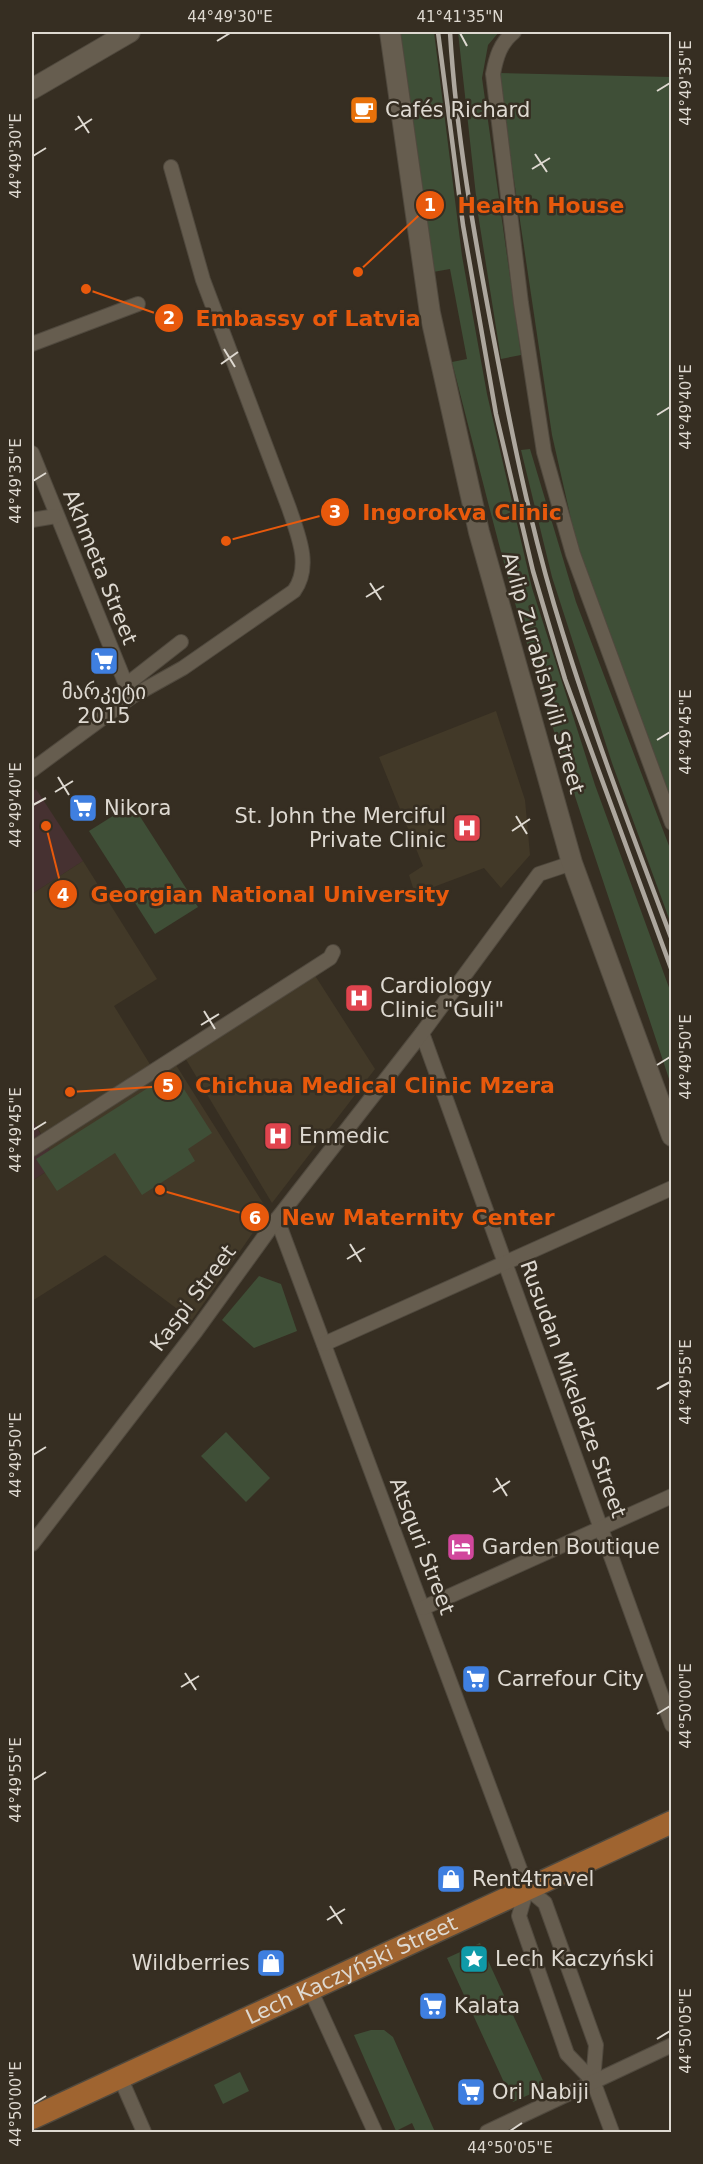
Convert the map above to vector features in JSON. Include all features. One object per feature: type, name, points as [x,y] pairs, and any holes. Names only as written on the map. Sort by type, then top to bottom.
[{"type":"main road","name":"Lech Kaczyński Street","points":[[32,2118],[672,1822]]},
{"type":"street","points":[[32,88],[130,32]]},
{"type":"street","name":"Avlip Zurabishvili Street","points":[[390,32],[430,313],[479,531],[572,863],[672,1136]]},
{"type":"street","points":[[514,32],[507,37],[497,54],[493,74],[521,303],[544,452],[573,554],[672,823]]},
{"type":"street","points":[[128,691],[183,668],[294,591],[300,582],[303,568],[301,546],[289,508],[203,280],[171,167]]},
{"type":"street","points":[[32,344],[138,304]]},
{"type":"street","name":"Akhmeta Street","points":[[32,453],[128,691]]},
{"type":"street","points":[[32,520],[56,516]]},
{"type":"street","points":[[32,769],[128,691],[181,642]]},
{"type":"street","name":"Kaspi Street","points":[[32,1544],[422,1033],[539,874],[572,863]]},
{"type":"street","points":[[32,1149],[330,958],[333,952]]},
{"type":"street","name":"Rusudan Mikeladze Street","points":[[422,1033],[672,1725]]},
{"type":"street","points":[[324,1344],[672,1188]]},
{"type":"street","name":"Atsquri Street","points":[[278,1219],[528,1888],[545,1903],[596,2045],[593,2081]]},
{"type":"street","points":[[423,1608],[672,1496]]},
{"type":"street","name":"Atsquri Street","points":[[528,1888],[519,1916],[567,2054],[593,2081],[612,2133]]},
{"type":"street","points":[[310,1989],[375,2133]]},
{"type":"street","points":[[487,2133],[672,2045]]},
{"type":"street","points":[[120,2077],[144,2133]]},
{"type":"shaded area","name":"St. John the Merciful Private Clinic","points":[[496,711],[525,800],[530,855],[501,888],[484,868],[415,894],[409,875],[423,866],[379,757]]},
{"type":"shaded area","points":[[36,789],[83,861],[32,894],[32,792]]},
{"type":"shaded area","points":[[83,861],[157,979],[114,1006],[151,1066],[42,1135],[32,1119],[32,894]]},
{"type":"shaded area","name":"Enmedic","points":[[314,974],[375,1069],[272,1203],[184,1056]]},
{"type":"shaded area","points":[[176,1065],[268,1211],[192,1320],[105,1255],[32,1301],[32,1181],[58,1164],[46,1144]]},
{"type":"shaded area","points":[[32,1119],[58,1164],[32,1181]]},
{"type":"green space","points":[[397,32],[434,32],[462,256],[487,394],[532,588],[595,785],[671,993],[671,1085],[555,734],[493,522],[452,362],[467,359],[450,269],[433,272]]},
{"type":"green space","points":[[458,32],[499,32],[488,45],[482,78],[521,355],[501,359],[478,214]]},
{"type":"green space","points":[[498,73],[671,77],[671,809],[576,541],[552,435]]},
{"type":"green space","points":[[530,449],[576,602],[671,851],[671,924],[612,763],[552,577],[521,450]]},
{"type":"green space","points":[[132,804],[198,907],[155,934],[89,831]]},
{"type":"green space","points":[[173,1072],[212,1133],[188,1149],[195,1161],[142,1195],[115,1153],[57,1191],[36,1159]]},
{"type":"green space","points":[[259,1276],[281,1284],[297,1331],[254,1348],[222,1320]]},
{"type":"green space","points":[[226,1432],[270,1478],[246,1502],[201,1456]]},
{"type":"green space","points":[[480,1943],[546,2087],[513,2102],[447,1958]]},
{"type":"green space","points":[[371,2030],[384,2030],[393,2037],[435,2132],[416,2132],[412,2123],[396,2131],[354,2035]]},
{"type":"green space","points":[[240,2072],[249,2091],[223,2104],[214,2085]]},
{"type":"railway","points":[[438,32],[463,225],[496,414],[533,571],[565,679],[672,971]]},
{"type":"railway","points":[[450,32],[461,146],[473,222],[508,410],[532,523],[563,634],[588,711],[672,940]]},
{"type":"place","name":"Cafés Richard","points":[[364,110]]},
{"type":"place","name":"Health House","points":[[358,272]]},
{"type":"place","name":"Embassy of Latvia","points":[[86,289]]},
{"type":"place","name":"Ingorokva Clinic","points":[[226,541]]},
{"type":"place","name":"მარკეტი 2015","points":[[104,661]]},
{"type":"place","name":"Nikora","points":[[83,808]]},
{"type":"place","name":"Georgian National University","points":[[46,826]]},
{"type":"place","name":"St. John the Merciful Private Clinic","points":[[467,828]]},
{"type":"place","name":"Cardiology Clinic \"Guli\"","points":[[359,998]]},
{"type":"place","name":"Chichua Medical Clinic Mzera","points":[[70,1092]]},
{"type":"place","name":"Enmedic","points":[[278,1136]]},
{"type":"place","name":"New Maternity Center","points":[[160,1190]]},
{"type":"place","name":"Garden Boutique","points":[[461,1547]]},
{"type":"place","name":"Carrefour City","points":[[476,1679]]},
{"type":"place","name":"Rent4travel","points":[[451,1879]]},
{"type":"place","name":"Lech Kaczyński","points":[[474,1959]]},
{"type":"place","name":"Wildberries","points":[[271,1963]]},
{"type":"place","name":"Kalata","points":[[433,2006]]},
{"type":"place","name":"Ori Nabiji","points":[[471,2092]]}]
